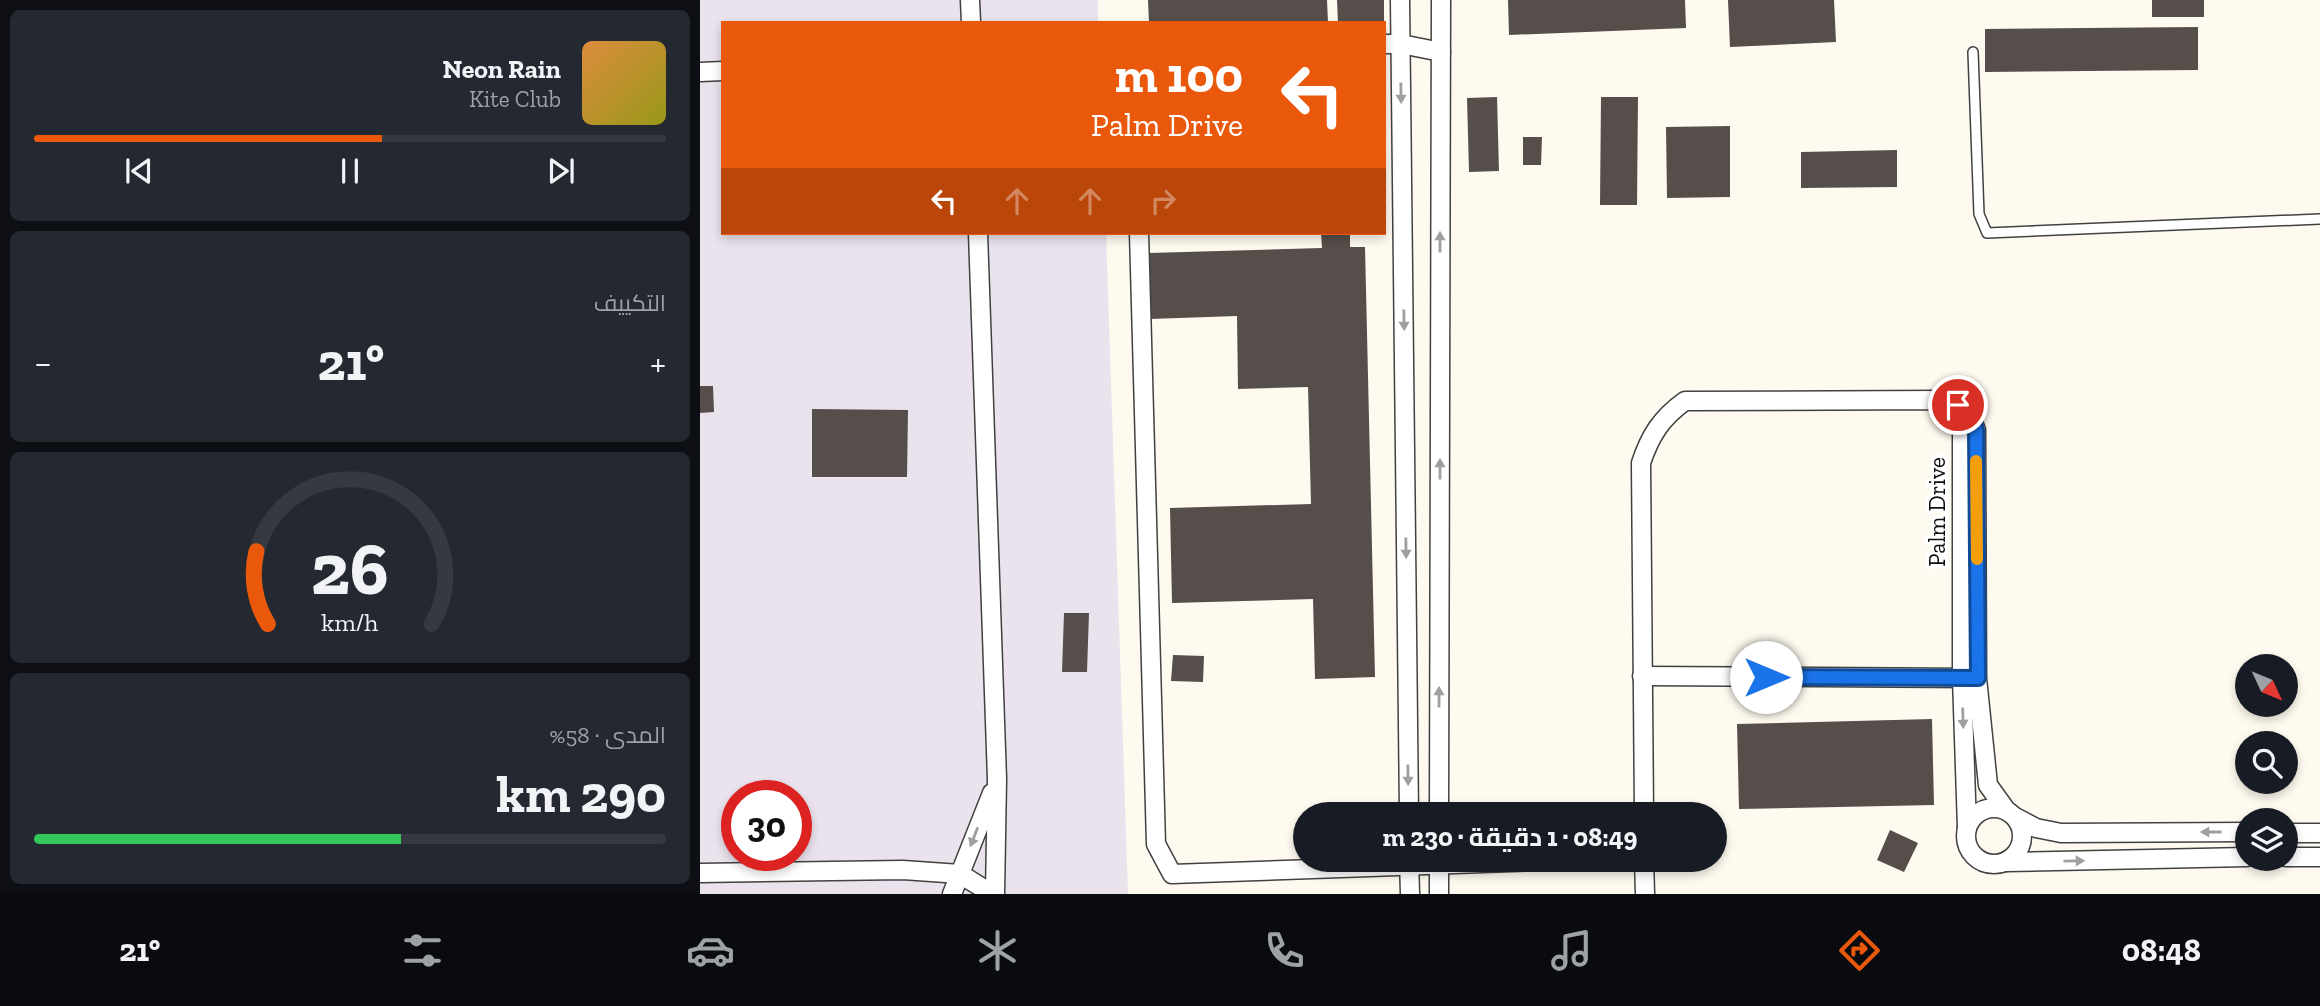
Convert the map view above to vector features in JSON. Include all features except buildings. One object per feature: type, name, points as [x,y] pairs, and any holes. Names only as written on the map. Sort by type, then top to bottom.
[{"type":"street","points":[[970,0],[971,21]]},
{"type":"street","points":[[1401,0],[1393,44],[1409,802]]},
{"type":"street","points":[[1439,802],[1441,0]]},
{"type":"street","points":[[1393,44],[1441,52]]},
{"type":"street","points":[[700,72],[721,71]]},
{"type":"street","points":[[978,235],[997,779],[995,894]]},
{"type":"street","points":[[1139,235],[1156,844],[1172,874],[1293,868]]},
{"type":"street","name":"Palm Drive","points":[[1642,676],[1641,463],[1650,436],[1667,414],[1685,401],[1928,400],[1958,405],[1972,416],[1976,430],[1968,847],[1979,861],[1994,865],[2006,862],[2235,857]]},
{"type":"street","points":[[1644,802],[1642,676],[1970,678]]},
{"type":"street","name":"Palm Drive","points":[[1970,678],[1988,785],[2012,814]]},
{"type":"street","points":[[952,894],[997,779]]},
{"type":"street","points":[[1967,828],[1975,815],[1989,807],[2012,814],[2036,828],[2061,833],[2235,832]]},
{"type":"street","points":[[2006,862],[2020,849],[2023,835],[2012,814]]},
{"type":"street","points":[[2298,832],[2320,833]]},
{"type":"street","points":[[2298,857],[2320,857]]},
{"type":"street","points":[[700,873],[903,870],[960,874],[984,889],[985,894]]},
{"type":"street","points":[[1409,872],[1410,894]]},
{"type":"street","points":[[1439,872],[1439,894]]},
{"type":"street","points":[[1644,872],[1645,894]]},
{"type":"lane","points":[[1973,51],[1979,214],[1987,233],[2320,219]]},
{"type":"shaded area","points":[[700,0],[1098,0],[1098,21],[721,21],[721,235],[1106,235],[1128,894],[700,894]]},
{"type":"slow traffic","points":[[1976,461],[1977,559]]},
{"type":"route","points":[[1766,677],[1978,678],[1976,430],[1972,416],[1958,405]]}]
